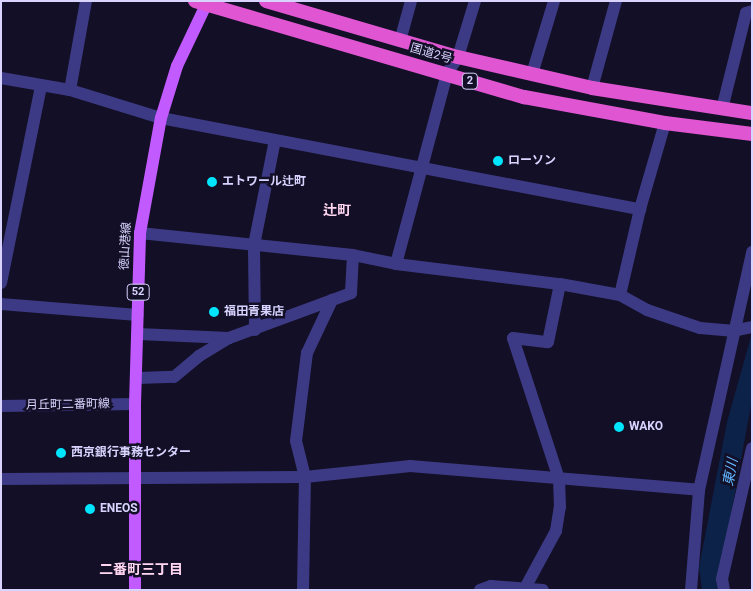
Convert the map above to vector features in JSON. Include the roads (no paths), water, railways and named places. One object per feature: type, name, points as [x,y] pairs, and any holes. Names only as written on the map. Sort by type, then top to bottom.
[{"type":"highway","name":"国道2号","points":[[266,1],[400,41],[592,88],[752,113]]},
{"type":"highway","name":"国道2号","points":[[203,2],[524,97],[665,123],[752,134]]},
{"type":"main road","name":"徳山港線","points":[[135,590],[135,404],[138,378],[140,233],[161,118],[177,66],[203,2]]},
{"type":"street","points":[[70,90],[86,1]]},
{"type":"street","points":[[400,41],[412,1]]},
{"type":"street","points":[[396,264],[447,73],[458,56],[475,1]]},
{"type":"street","points":[[532,74],[554,1]]},
{"type":"street","points":[[592,88],[616,1]]},
{"type":"street","points":[[722,109],[746,13],[752,11]]},
{"type":"street","points":[[1,78],[41,87],[70,90],[161,118],[421,169],[640,209]]},
{"type":"street","points":[[1,283],[5,250],[41,87]]},
{"type":"street","points":[[620,295],[640,209],[665,123]]},
{"type":"street","points":[[255,330],[254,245],[275,140]]},
{"type":"street","points":[[140,233],[353,255],[396,264],[560,284],[620,295],[647,310],[700,328],[732,331],[752,327]]},
{"type":"street","points":[[691,590],[699,490],[732,331],[752,252]]},
{"type":"street","points":[[138,378],[174,377],[199,356],[229,338],[351,294],[353,255]]},
{"type":"street","points":[[524,588],[556,531],[560,507],[559,479],[513,338],[548,342],[560,284]]},
{"type":"street","points":[[303,590],[305,477],[296,441],[308,353],[332,300]]},
{"type":"street","points":[[1,304],[138,315]]},
{"type":"street","points":[[138,334],[229,338]]},
{"type":"street","name":"月丘町二番町線","points":[[1,406],[135,404]]},
{"type":"street","points":[[724,590],[722,579],[752,448]]},
{"type":"street","points":[[1,479],[305,477],[410,466],[699,490]]},
{"type":"street","points":[[480,590],[491,586],[543,590]]},
{"type":"water","name":"東川","points":[[752,333],[752,400],[717,590],[702,590],[699,567],[727,422]]},
{"type":"place","name":"ローソン","points":[[498,161]]},
{"type":"place","name":"エトワール辻町","points":[[212,182]]},
{"type":"place","name":"福田青果店","points":[[214,312]]},
{"type":"place","name":"WAKO","points":[[619,427]]},
{"type":"place","name":"西京銀行事務センター","points":[[61,453]]},
{"type":"place","name":"ENEOS","points":[[90,509]]},
{"type":"district","name":"辻町","points":[[337,210]]},
{"type":"district","name":"二番町三丁目","points":[[141,569]]}]
